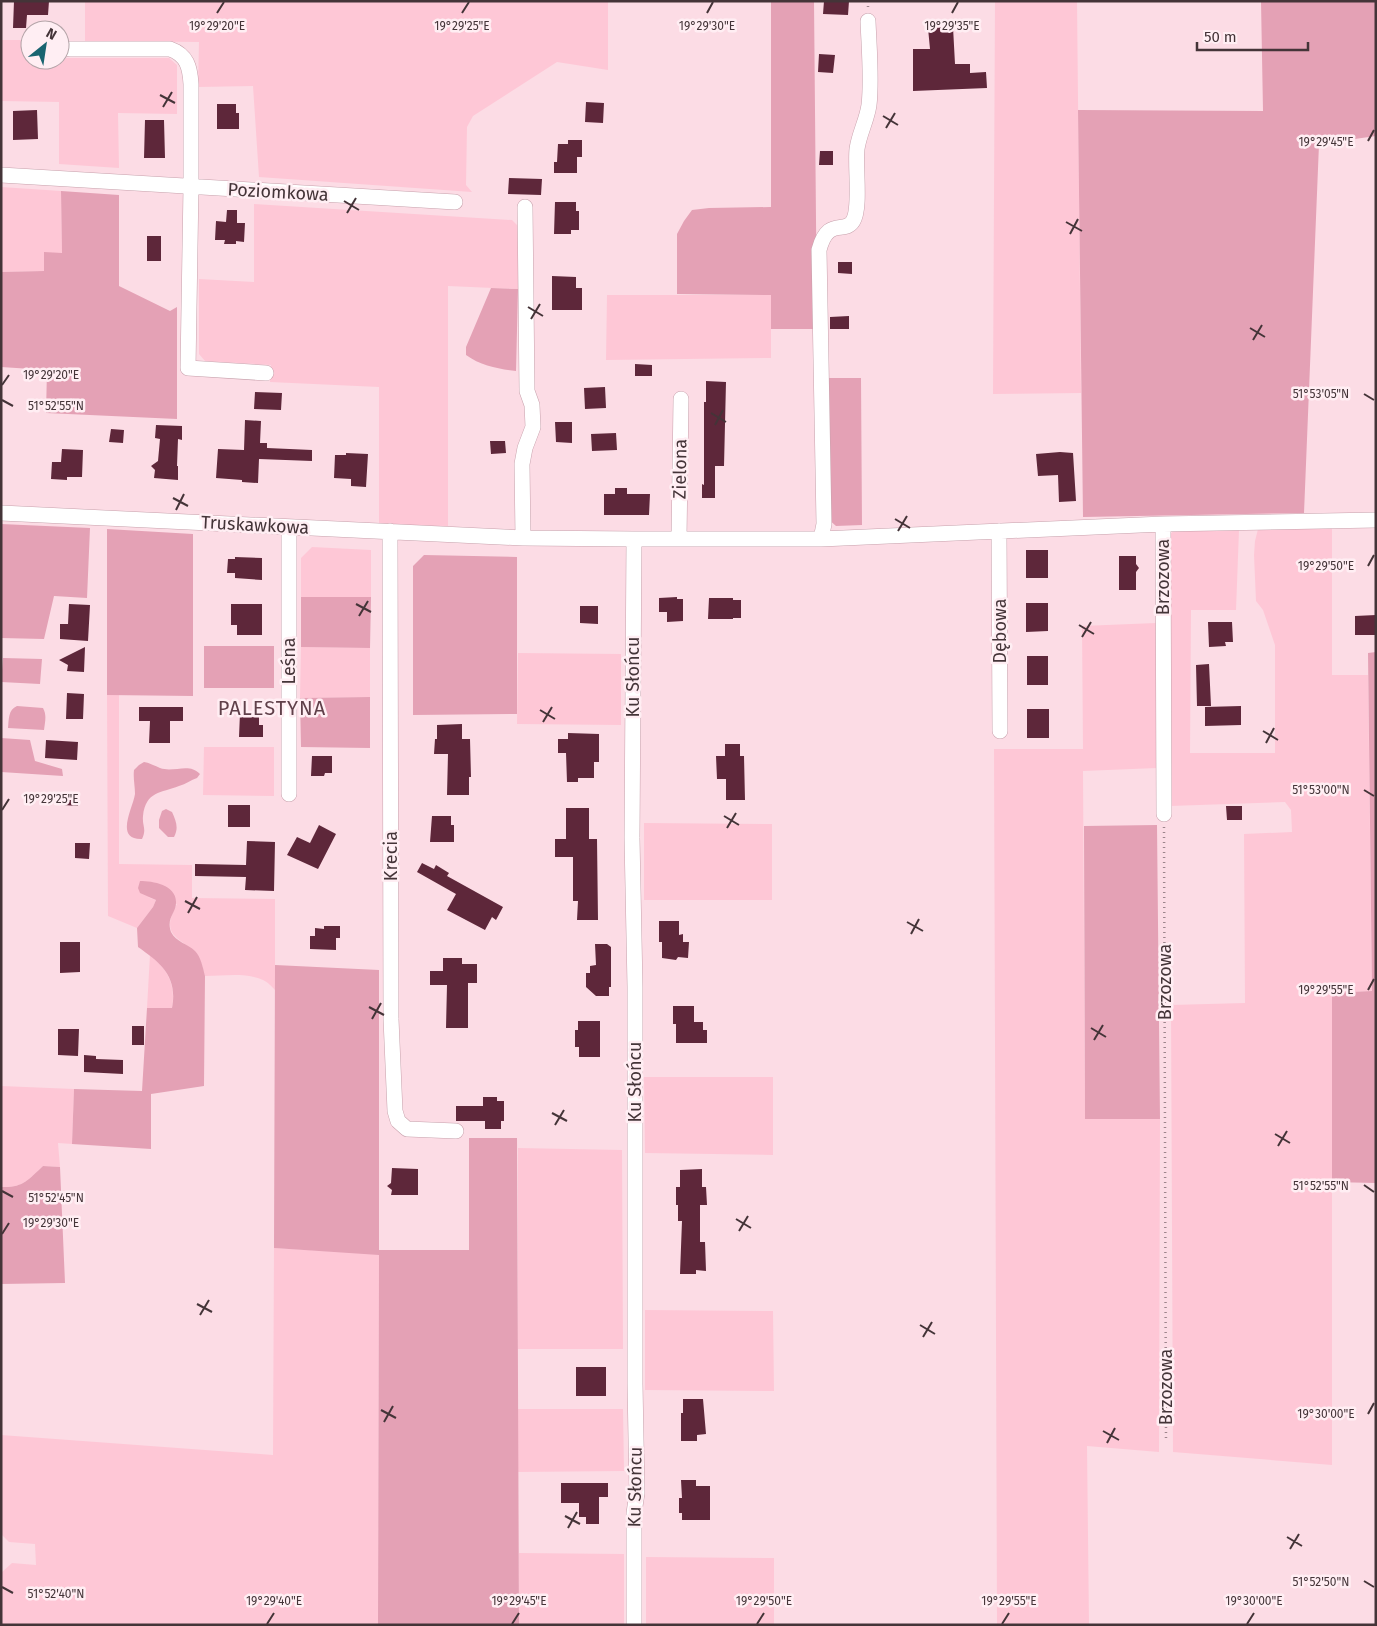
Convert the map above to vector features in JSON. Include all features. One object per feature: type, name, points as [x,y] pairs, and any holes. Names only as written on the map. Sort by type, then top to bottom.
[{"type":"street","points":[[821,539],[824,524],[819,250],[822,239],[828,231],[836,227],[847,226],[853,221],[856,211],[857,148],[869,105],[868,21]]},
{"type":"street","points":[[70,49],[170,49],[183,56],[190,69],[191,84],[188,368],[266,373]]},
{"type":"street","name":"Poziomkowa","points":[[1,176],[455,202]]},
{"type":"street","points":[[523,538],[522,464],[534,421],[532,405],[527,391],[525,207]]},
{"type":"street","name":"Zielona","points":[[679,539],[681,399]]},
{"type":"street","name":"Truskawkowa","points":[[1,513],[523,538],[634,539],[821,539],[1163,524],[1376,520]]},
{"type":"street","name":"Brzozowa","points":[[1163,524],[1164,814]]},
{"type":"street","name":"Leśna","points":[[289,527],[290,794]]},
{"type":"street","name":"Krecia","points":[[390,531],[391,1019],[395,1111],[398,1121],[407,1128],[456,1131]]},
{"type":"street","name":"Dębowa","points":[[999,531],[1000,731]]},
{"type":"street","name":"Ku Słońcu","points":[[634,539],[632,838],[635,987],[635,1384],[637,1493],[634,1513],[634,1625]]},
{"type":"path","name":"Brzozowa","points":[[1164,814],[1166,1441]]},
{"type":"shaded area","points":[[85,1],[608,1],[608,70],[557,62],[473,116],[467,127],[466,185],[472,192],[259,177],[253,86],[198,87],[199,42],[85,41]]},
{"type":"shaded area","points":[[771,1],[814,1],[817,329],[771,329],[771,295],[677,294],[677,234],[692,210],[771,207]]},
{"type":"shaded area","points":[[995,1],[1077,1],[1081,393],[993,394]]},
{"type":"shaded area","points":[[1261,1],[1376,1],[1376,136],[1319,144],[1304,513],[1083,517],[1078,110],[1263,111]]},
{"type":"shaded area","points":[[1,40],[20,40],[20,70],[70,70],[70,58],[169,58],[177,65],[177,114],[118,113],[119,168],[59,164],[59,102],[1,101]]},
{"type":"shaded area","points":[[1,187],[61,191],[62,253],[44,271],[1,272]]},
{"type":"shaded area","points":[[61,191],[119,195],[119,286],[170,311],[177,307],[177,419],[46,413],[47,370],[1,367],[1,272],[44,271],[44,252],[62,253]]},
{"type":"shaded area","points":[[254,204],[512,220],[519,227],[518,289],[448,286],[448,526],[379,525],[379,387],[270,382],[271,365],[205,361],[199,354],[199,279],[254,282]]},
{"type":"shaded area","points":[[491,288],[518,289],[516,371],[484,364],[466,355],[466,347]]},
{"type":"shaded area","points":[[607,295],[771,295],[771,358],[606,360]]},
{"type":"shaded area","points":[[826,378],[861,378],[862,525],[836,526],[827,518]]},
{"type":"shaded area","points":[[1,524],[90,528],[87,598],[54,596],[44,639],[1,638]]},
{"type":"shaded area","points":[[1332,527],[1332,675],[1368,675],[1372,991],[1332,993],[1332,1465],[1173,1452],[1171,1005],[1245,1003],[1244,834],[1292,832],[1291,810],[1285,802],[1170,806],[1168,537],[1174,530],[1239,530],[1236,610],[1191,610],[1190,753],[1275,753],[1275,645],[1263,610],[1256,601],[1254,555],[1258,529]]},
{"type":"shaded area","points":[[107,529],[193,534],[193,696],[107,695]]},
{"type":"shaded area","points":[[312,547],[371,550],[371,597],[301,597],[301,558]]},
{"type":"shaded area","points":[[424,555],[517,557],[517,714],[413,715],[413,566]]},
{"type":"shaded area","points":[[301,597],[371,597],[370,648],[301,647]]},
{"type":"shaded area","points":[[1156,623],[1157,768],[1083,771],[1085,1119],[1160,1119],[1159,1452],[1087,1446],[1089,1625],[997,1625],[994,749],[1083,749],[1082,626]]},
{"type":"shaded area","points":[[204,646],[274,646],[274,688],[204,688]]},
{"type":"shaded area","points":[[301,647],[370,648],[370,697],[300,698]]},
{"type":"shaded area","points":[[1376,652],[1376,1183],[1332,1182],[1332,993],[1372,991],[1368,653]]},
{"type":"shaded area","points":[[518,653],[621,654],[621,725],[517,724]]},
{"type":"shaded area","points":[[3,658],[42,659],[40,684],[1,682]]},
{"type":"shaded area","points":[[107,695],[119,695],[119,864],[192,865],[192,898],[275,899],[275,990],[265,981],[249,976],[205,976],[201,963],[195,953],[172,932],[170,925],[171,916],[177,904],[147,897],[156,900],[137,928],[108,916]]},
{"type":"shaded area","points":[[370,697],[370,748],[301,747],[300,698]]},
{"type":"shaded area","points":[[17,706],[43,708],[45,716],[44,730],[8,728],[10,712]]},
{"type":"shaded area","points":[[1,738],[30,740],[35,761],[62,769],[63,776],[1,772]]},
{"type":"shaded area","points":[[204,747],[274,747],[274,796],[203,795]]},
{"type":"shaded area","points":[[144,762],[165,769],[191,769],[200,774],[197,778],[151,797],[147,802],[143,816],[144,833],[142,839],[134,838],[129,834],[127,822],[135,794],[134,770]]},
{"type":"shaded area","points":[[166,809],[172,812],[176,821],[177,828],[174,837],[168,837],[159,828],[162,811]]},
{"type":"shaded area","points":[[644,823],[772,824],[772,900],[644,900]]},
{"type":"shaded area","points":[[1157,825],[1160,1119],[1085,1119],[1084,826]]},
{"type":"shaded area","points":[[140,881],[163,885],[173,892],[176,907],[170,919],[171,932],[176,938],[195,951],[202,963],[205,976],[204,1086],[151,1094],[151,1149],[72,1144],[74,1089],[142,1091],[147,1008],[172,1008],[173,997],[170,979],[154,959],[138,947],[137,928],[156,900],[140,893],[138,888]]},
{"type":"shaded area","points":[[150,955],[162,966],[172,985],[172,1009],[147,1008]]},
{"type":"shaded area","points":[[275,965],[379,970],[379,1250],[469,1250],[469,1138],[517,1138],[519,1625],[378,1625],[379,1255],[274,1248]]},
{"type":"shaded area","points":[[644,1077],[773,1077],[773,1155],[645,1153]]},
{"type":"shaded area","points":[[1,1086],[74,1089],[72,1144],[58,1143],[60,1167],[43,1166],[25,1182],[9,1187],[1,1187]]},
{"type":"shaded area","points":[[518,1148],[622,1150],[623,1349],[518,1349]]},
{"type":"shaded area","points":[[43,1166],[60,1167],[65,1283],[1,1284],[1,1187],[15,1186],[25,1182]]},
{"type":"shaded area","points":[[274,1248],[379,1254],[378,1625],[1,1625],[1,1573],[12,1563],[36,1565],[35,1544],[9,1542],[1,1534],[1,1435],[273,1455]]},
{"type":"shaded area","points":[[645,1310],[773,1311],[774,1391],[645,1390]]},
{"type":"shaded area","points":[[518,1409],[623,1409],[624,1471],[518,1472]]},
{"type":"shaded area","points":[[519,1553],[624,1554],[624,1625],[519,1625]]},
{"type":"shaded area","points":[[646,1557],[774,1558],[774,1625],[646,1625]]},
{"type":"building","points":[[14,1],[49,1],[48,15],[27,15],[27,20],[20,20],[20,28],[13,28]]},
{"type":"building","points":[[824,1],[849,1],[848,15],[823,14]]},
{"type":"building","points":[[953,27],[955,64],[970,64],[970,73],[986,72],[987,88],[913,91],[913,49],[930,49],[928,28]]},
{"type":"building","points":[[819,54],[835,55],[833,73],[818,72]]},
{"type":"building","points":[[586,102],[604,103],[603,123],[585,122]]},
{"type":"building","points":[[217,104],[236,104],[236,113],[239,113],[239,129],[217,129]]},
{"type":"building","points":[[37,110],[38,139],[13,140],[13,111]]},
{"type":"building","points":[[145,120],[164,120],[165,158],[144,158]]},
{"type":"building","points":[[568,140],[582,140],[582,157],[577,157],[577,173],[554,173],[554,162],[557,162],[558,144],[568,144]]},
{"type":"building","points":[[820,151],[833,151],[833,165],[819,165]]},
{"type":"building","points":[[509,178],[542,179],[541,195],[508,194]]},
{"type":"building","points":[[555,202],[576,202],[576,211],[579,211],[579,230],[571,230],[571,234],[554,234]]},
{"type":"building","points":[[227,210],[237,210],[237,223],[245,223],[244,242],[236,241],[236,244],[224,244],[225,240],[215,240],[216,221],[226,222]]},
{"type":"building","points":[[147,236],[161,236],[161,261],[147,261]]},
{"type":"building","points":[[838,262],[852,262],[852,274],[838,273]]},
{"type":"building","points":[[552,276],[576,277],[576,288],[582,288],[582,310],[552,310]]},
{"type":"building","points":[[849,316],[849,329],[830,329],[830,317]]},
{"type":"building","points":[[635,364],[652,365],[652,376],[635,376]]},
{"type":"building","points":[[706,381],[726,382],[724,466],[715,466],[715,498],[702,498],[702,484],[704,485],[704,402],[706,402]]},
{"type":"building","points":[[605,387],[606,408],[585,409],[584,388]]},
{"type":"building","points":[[255,392],[282,393],[281,410],[254,409]]},
{"type":"building","points":[[245,420],[261,421],[260,443],[267,443],[267,448],[312,450],[312,461],[259,459],[258,483],[216,478],[218,449],[244,450]]},
{"type":"building","points":[[555,422],[572,422],[572,443],[556,442]]},
{"type":"building","points":[[156,425],[182,426],[182,440],[178,439],[178,480],[154,478],[155,470],[151,466],[158,461],[160,439],[155,438]]},
{"type":"building","points":[[111,429],[124,430],[123,443],[109,442]]},
{"type":"building","points":[[616,433],[617,450],[592,451],[591,434]]},
{"type":"building","points":[[490,441],[505,441],[506,453],[491,454]]},
{"type":"building","points":[[62,449],[83,450],[82,477],[67,477],[67,480],[51,479],[52,462],[61,462]]},
{"type":"building","points":[[346,453],[368,454],[366,487],[351,486],[351,479],[334,478],[335,455],[346,455]]},
{"type":"building","points":[[1073,453],[1076,501],[1059,502],[1058,475],[1038,476],[1036,454]]},
{"type":"building","points":[[615,488],[627,488],[627,494],[650,494],[649,515],[604,515],[604,494],[615,494]]},
{"type":"building","points":[[1026,550],[1048,550],[1048,578],[1026,578]]},
{"type":"building","points":[[1119,556],[1136,556],[1136,564],[1139,568],[1136,572],[1136,590],[1119,590]]},
{"type":"building","points":[[235,557],[262,558],[262,580],[235,578],[235,573],[227,573],[228,559],[235,559]]},
{"type":"building","points":[[677,597],[677,599],[683,599],[683,621],[667,622],[667,612],[659,612],[659,598]]},
{"type":"building","points":[[709,598],[741,600],[741,618],[708,619]]},
{"type":"building","points":[[1026,603],[1048,603],[1048,631],[1026,632]]},
{"type":"building","points":[[69,604],[90,605],[88,641],[60,639],[60,624],[68,624]]},
{"type":"building","points":[[231,604],[262,604],[262,635],[237,635],[237,625],[231,625]]},
{"type":"building","points":[[580,606],[598,606],[598,624],[580,623]]},
{"type":"building","points":[[1376,615],[1376,635],[1355,635],[1355,616]]},
{"type":"building","points":[[1208,622],[1232,622],[1233,642],[1225,642],[1226,646],[1209,647]]},
{"type":"building","points":[[85,647],[84,672],[67,671],[68,665],[59,660]]},
{"type":"building","points":[[1027,656],[1048,656],[1048,685],[1027,685]]},
{"type":"building","points":[[1209,664],[1211,706],[1197,706],[1196,665]]},
{"type":"building","points":[[67,693],[84,694],[83,719],[66,719]]},
{"type":"building","points":[[1241,706],[1241,725],[1205,726],[1205,707]]},
{"type":"building","points":[[139,707],[183,707],[183,721],[170,721],[170,743],[149,743],[150,721],[139,721]]},
{"type":"building","points":[[1027,709],[1049,709],[1049,738],[1027,738]]},
{"type":"building","points":[[240,713],[259,713],[259,725],[263,725],[263,737],[239,737]]},
{"type":"building","points":[[462,724],[462,739],[470,739],[471,777],[469,777],[469,795],[447,795],[448,754],[434,754],[437,725]]},
{"type":"building","points":[[568,733],[599,734],[599,762],[594,762],[594,778],[578,778],[578,782],[567,782],[566,753],[558,753],[558,739],[568,739]]},
{"type":"building","points":[[46,740],[78,742],[77,760],[45,758]]},
{"type":"building","points":[[725,744],[740,744],[740,756],[744,756],[745,800],[726,800],[726,779],[717,779],[716,756],[725,756]]},
{"type":"building","points":[[312,756],[332,756],[332,773],[325,773],[324,776],[311,776]]},
{"type":"building","points":[[63,792],[79,793],[78,806],[63,805]]},
{"type":"building","points":[[228,805],[250,805],[250,827],[228,827]]},
{"type":"building","points":[[1226,806],[1242,806],[1242,820],[1227,820]]},
{"type":"building","points":[[566,808],[589,808],[589,839],[597,839],[598,920],[577,920],[578,901],[573,901],[573,857],[555,857],[555,839],[566,839]]},
{"type":"building","points":[[432,816],[451,816],[451,825],[454,825],[454,842],[430,842]]},
{"type":"building","points":[[319,825],[336,834],[318,869],[287,855],[297,837],[310,843]]},
{"type":"building","points":[[247,841],[275,842],[274,891],[245,890],[246,877],[195,876],[195,864],[246,865]]},
{"type":"building","points":[[75,843],[90,843],[89,859],[75,858]]},
{"type":"building","points":[[422,863],[434,869],[436,865],[449,873],[447,876],[503,907],[496,920],[492,917],[485,930],[447,910],[456,894],[417,872]]},
{"type":"building","points":[[659,921],[679,921],[679,935],[683,934],[683,942],[689,942],[688,958],[678,957],[676,960],[662,958],[662,942],[659,942]]},
{"type":"building","points":[[324,926],[340,926],[340,938],[336,938],[336,950],[310,949],[310,936],[315,936],[315,928],[324,929]]},
{"type":"building","points":[[60,942],[80,942],[80,972],[60,973]]},
{"type":"building","points":[[595,944],[607,944],[611,947],[611,987],[609,987],[609,996],[596,996],[586,987],[586,973],[590,973],[590,966],[596,965]]},
{"type":"building","points":[[443,958],[462,958],[462,964],[477,964],[477,983],[468,983],[468,1028],[446,1028],[447,985],[430,985],[430,971],[443,971]]},
{"type":"building","points":[[673,1006],[694,1006],[694,1022],[703,1022],[703,1030],[707,1030],[707,1043],[676,1043],[676,1024],[673,1024]]},
{"type":"building","points":[[578,1021],[600,1021],[600,1057],[579,1057],[579,1047],[575,1047],[575,1030],[578,1030]]},
{"type":"building","points":[[132,1026],[144,1026],[144,1045],[132,1045]]},
{"type":"building","points":[[58,1029],[79,1029],[78,1056],[58,1055]]},
{"type":"building","points":[[84,1055],[96,1056],[96,1059],[123,1060],[123,1074],[84,1072]]},
{"type":"building","points":[[483,1097],[497,1097],[497,1101],[504,1101],[504,1121],[501,1121],[501,1129],[485,1129],[485,1121],[456,1121],[456,1106],[483,1106]]},
{"type":"building","points":[[392,1168],[418,1169],[418,1195],[391,1195],[392,1190],[387,1186],[391,1183]]},
{"type":"building","points":[[702,1169],[702,1187],[706,1187],[707,1205],[700,1205],[700,1242],[705,1242],[706,1271],[696,1270],[696,1274],[680,1274],[682,1221],[678,1221],[676,1187],[680,1187],[680,1170]]},
{"type":"building","points":[[576,1367],[606,1367],[606,1396],[576,1396]]},
{"type":"building","points":[[683,1399],[703,1399],[706,1434],[697,1435],[697,1441],[681,1441]]},
{"type":"building","points":[[681,1480],[696,1480],[696,1486],[710,1486],[710,1520],[682,1520],[682,1513],[679,1513],[679,1498],[682,1498]]},
{"type":"building","points":[[561,1483],[608,1483],[608,1497],[599,1497],[599,1524],[586,1524],[586,1517],[579,1517],[579,1503],[561,1503]]},
{"type":"district","name":"PALESTYNA","points":[[272,708]]}]
